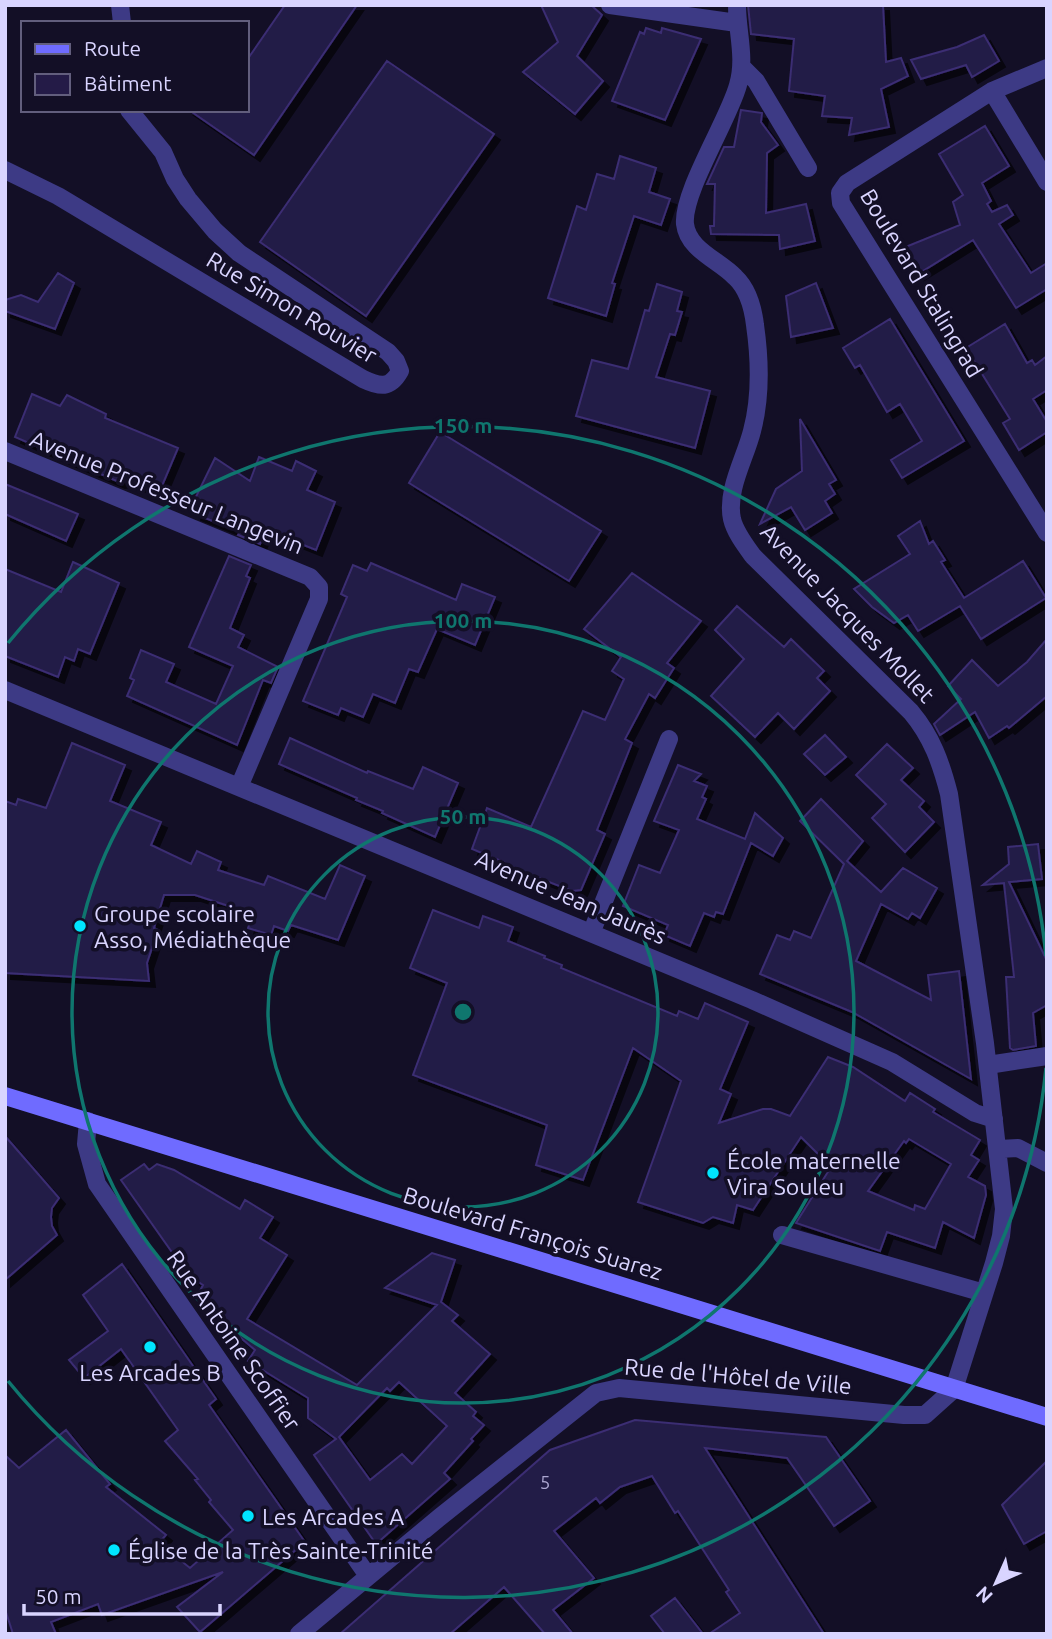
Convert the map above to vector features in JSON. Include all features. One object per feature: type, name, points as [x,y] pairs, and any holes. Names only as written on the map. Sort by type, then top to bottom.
[{"type":"main road","name":"Boulevard François Suarez","points":[[5,1096],[1047,1417]]},
{"type":"street","points":[[610,5],[737,14]]},
{"type":"street","name":"Avenue Jacques Mollet","points":[[737,14],[742,49],[738,85],[689,201],[685,224],[699,249],[737,279],[749,298],[755,324],[759,396],[753,430],[731,499],[732,519],[752,556],[911,712],[923,727],[936,750],[949,794],[988,1065],[1004,1209],[1001,1236],[954,1389]]},
{"type":"street","points":[[742,67],[756,81],[808,168]]},
{"type":"street","name":"Boulevard Stalingrad","points":[[1047,68],[992,91],[847,183],[840,193],[841,203],[1047,533]]},
{"type":"street","points":[[992,91],[1047,182]]},
{"type":"street","name":"Rue Simon Rouvier","points":[[5,170],[58,196],[363,379],[379,387],[390,384],[400,371],[388,352],[239,253],[215,232],[188,199],[163,152],[131,112]]},
{"type":"street","name":"Avenue Professeur Langevin","points":[[5,451],[310,577],[319,587],[319,599],[239,787]]},
{"type":"street","name":"Avenue Jean Jaurès","points":[[5,690],[592,931],[892,1062],[975,1113],[994,1119]]},
{"type":"street","points":[[592,931],[669,739]]},
{"type":"street","points":[[988,1065],[1047,1056]]},
{"type":"street","name":"Rue Antoine Scoffier","points":[[88,1121],[86,1144],[97,1184],[368,1576]]},
{"type":"street","points":[[999,1149],[1018,1148],[1047,1163]]},
{"type":"street","points":[[782,1235],[984,1293]]},
{"type":"street","name":"Rue de l'Hôtel de Ville","points":[[299,1634],[596,1393],[619,1388],[925,1415],[954,1389]]},
{"type":"building","points":[[285,5],[357,5],[254,155],[192,112],[248,112],[248,59]]},
{"type":"building","points":[[541,5],[591,5],[602,15],[577,56],[603,81],[575,114],[523,72],[558,42]]},
{"type":"building","points":[[748,5],[883,5],[886,62],[901,58],[908,76],[881,89],[889,127],[849,135],[852,118],[822,116],[825,96],[789,91],[794,39],[751,34]]},
{"type":"building","points":[[646,28],[661,33],[662,28],[701,39],[665,120],[612,101],[640,32],[644,34]]},
{"type":"building","points":[[984,35],[999,61],[972,77],[966,65],[921,79],[911,60],[957,47]]},
{"type":"building","points":[[387,61],[494,134],[366,316],[260,242]]},
{"type":"building","points":[[741,110],[762,113],[761,122],[778,145],[767,153],[766,213],[806,204],[815,241],[780,249],[779,235],[711,234],[710,226],[714,226],[715,184],[707,184],[724,147],[734,147]]},
{"type":"building","points":[[985,126],[1009,166],[982,183],[991,201],[987,204],[992,212],[1007,205],[1013,215],[999,224],[1031,273],[1047,263],[1047,289],[1016,308],[973,240],[918,274],[903,248],[960,225],[953,202],[963,195],[939,154]]},
{"type":"building","points":[[620,156],[656,168],[649,192],[670,199],[661,225],[634,216],[612,283],[615,284],[606,316],[548,298],[577,206],[586,210],[597,174],[614,179]]},
{"type":"building","points":[[58,273],[74,283],[55,329],[5,311],[5,300],[21,295],[38,302]]},
{"type":"building","points":[[816,283],[833,328],[791,337],[786,296]]},
{"type":"building","points":[[657,284],[682,292],[677,311],[682,312],[675,335],[670,334],[656,377],[710,391],[695,448],[576,416],[592,360],[628,369],[645,310],[649,311]]},
{"type":"building","points":[[890,319],[964,441],[902,478],[891,460],[922,441],[900,404],[887,412],[860,365],[855,368],[843,348]]},
{"type":"building","points":[[1005,324],[1027,363],[1032,360],[1035,365],[1047,356],[1047,390],[1033,399],[1047,422],[1047,432],[1019,450],[1003,423],[1010,419],[966,348]]},
{"type":"building","points":[[32,394],[60,406],[67,395],[106,414],[105,418],[178,448],[159,493],[127,481],[119,482],[15,437]]},
{"type":"building","points":[[800,419],[836,480],[829,484],[835,494],[825,501],[832,513],[805,530],[791,507],[760,524],[776,489],[802,471]]},
{"type":"building","points":[[440,432],[601,531],[569,581],[409,483]]},
{"type":"building","points":[[259,457],[292,471],[296,461],[316,471],[307,490],[335,502],[316,550],[266,530],[260,544],[238,535],[240,532],[195,514],[197,509],[191,507],[215,458],[250,481]]},
{"type":"building","points":[[5,484],[78,514],[66,541],[5,514]]},
{"type":"building","points":[[920,521],[929,544],[933,541],[945,560],[941,562],[964,598],[1023,561],[1046,598],[981,639],[960,606],[918,631],[908,615],[894,623],[854,589],[910,554],[898,536]]},
{"type":"building","points":[[229,556],[251,565],[246,576],[250,578],[230,628],[244,635],[238,647],[278,667],[271,683],[263,680],[237,745],[127,696],[134,680],[130,678],[141,650],[174,664],[166,682],[216,704],[233,666],[189,647]]},
{"type":"building","points":[[73,562],[119,583],[90,654],[78,649],[74,661],[65,657],[58,677],[5,656],[5,569],[61,592]]},
{"type":"building","points":[[371,563],[456,600],[462,584],[495,597],[475,645],[437,629],[418,672],[409,669],[395,703],[373,694],[363,717],[341,708],[338,715],[303,701],[347,597],[341,594],[353,565],[367,571]]},
{"type":"building","points":[[632,573],[701,621],[667,663],[674,668],[655,698],[649,694],[625,739],[632,743],[597,830],[605,834],[581,890],[572,891],[534,876],[532,882],[502,869],[504,862],[472,849],[487,808],[531,827],[583,711],[605,720],[624,679],[612,671],[621,657],[584,629]]},
{"type":"building","points":[[737,606],[784,647],[791,639],[824,671],[817,678],[830,691],[794,729],[778,713],[755,737],[711,696],[744,659],[715,630]]},
{"type":"building","points":[[1047,639],[1047,696],[1009,728],[1007,726],[989,738],[975,712],[940,735],[934,724],[961,699],[948,686],[972,660],[998,686],[1027,662]]},
{"type":"building","points":[[825,735],[846,757],[825,775],[804,754]]},
{"type":"building","points":[[290,738],[367,773],[368,771],[413,789],[423,767],[458,783],[435,837],[356,800],[357,798],[279,764]]},
{"type":"building","points":[[72,743],[125,765],[110,801],[161,822],[151,845],[191,864],[197,851],[221,862],[218,870],[264,885],[268,876],[325,899],[340,865],[365,876],[338,940],[291,925],[288,931],[274,926],[271,935],[248,928],[253,914],[195,895],[164,895],[154,928],[158,930],[147,963],[149,981],[5,973],[5,801],[16,805],[18,799],[46,808]]},
{"type":"building","points":[[887,744],[913,768],[901,780],[924,801],[919,807],[934,822],[905,852],[872,818],[886,804],[856,775]]},
{"type":"building","points":[[678,765],[701,774],[694,781],[707,786],[702,797],[706,799],[697,819],[745,839],[755,813],[783,838],[773,856],[751,843],[723,914],[716,912],[714,917],[704,913],[690,946],[664,935],[668,925],[623,906],[639,865],[660,873],[679,830],[654,821]]},
{"type":"building","points":[[821,799],[863,841],[847,861],[881,892],[903,868],[937,888],[920,918],[912,913],[908,919],[881,904],[856,961],[931,1000],[928,975],[959,971],[971,1079],[852,1012],[760,974],[777,935],[790,940],[794,931],[811,938],[844,864],[800,821]]},
{"type":"building","points":[[1038,844],[1042,879],[1009,882],[1047,961],[1047,1005],[1033,1013],[1036,1046],[1013,1050],[1010,1048],[1006,977],[1014,977],[1004,883],[983,885],[1009,864],[1008,847]]},
{"type":"building","points":[[433,910],[479,928],[483,916],[513,927],[508,941],[545,956],[544,958],[562,965],[561,968],[677,1016],[679,1011],[698,1019],[705,1003],[748,1022],[720,1089],[731,1094],[719,1123],[763,1109],[790,1116],[828,1057],[853,1067],[905,1101],[910,1093],[935,1109],[933,1112],[980,1140],[971,1155],[979,1160],[968,1177],[985,1186],[986,1195],[974,1238],[943,1222],[935,1248],[887,1232],[880,1251],[796,1223],[831,1167],[801,1137],[753,1210],[737,1205],[733,1223],[713,1217],[703,1223],[638,1202],[681,1081],[633,1048],[583,1180],[536,1165],[547,1125],[413,1075],[447,983],[410,968]],"holes":[[[909,1139],[951,1164],[925,1209],[915,1205],[914,1210],[868,1191],[904,1141],[906,1143]]]},
{"type":"building","points":[[5,1136],[59,1198],[52,1208],[51,1217],[57,1235],[5,1280]]},
{"type":"building","points":[[144,1164],[149,1170],[157,1164],[174,1170],[240,1209],[245,1200],[273,1217],[260,1238],[287,1255],[247,1319],[357,1385],[437,1305],[385,1288],[432,1253],[455,1260],[441,1302],[458,1315],[452,1321],[490,1354],[455,1393],[476,1412],[473,1416],[484,1425],[444,1473],[450,1479],[376,1544],[314,1455],[336,1439],[308,1418],[308,1398],[248,1361],[255,1350],[202,1305],[208,1296],[200,1291],[203,1285],[188,1275],[121,1180]],"holes":[[[399,1382],[447,1426],[412,1464],[402,1454],[370,1480],[339,1437],[387,1388],[390,1391]]]},
{"type":"building","points":[[122,1264],[216,1399],[209,1405],[305,1542],[200,1632],[177,1607],[223,1572],[102,1615],[98,1604],[51,1622],[56,1634],[13,1634],[5,1609],[5,1455],[19,1468],[66,1430],[110,1484],[106,1487],[166,1535],[159,1543],[190,1568],[233,1530],[209,1502],[211,1500],[195,1480],[198,1479],[165,1441],[178,1430],[121,1349],[84,1378],[69,1360],[108,1331],[83,1295]]},
{"type":"building","points":[[635,1420],[826,1437],[870,1501],[834,1526],[787,1458],[705,1448],[824,1634],[709,1634],[740,1613],[726,1592],[729,1590],[652,1476],[620,1487],[600,1503],[596,1498],[554,1531],[594,1578],[553,1610],[573,1634],[545,1634],[504,1587],[450,1634],[340,1634],[550,1450]]},
{"type":"building","points":[[1047,1461],[1047,1531],[1024,1544],[1002,1505]]},
{"type":"building","points":[[675,1598],[703,1634],[665,1634],[651,1616]]},
{"type":"place","name":"Groupe scolaire Asso, Médiathèque","points":[[80,926]]},
{"type":"place","name":"École maternelle Vira Souleu","points":[[713,1173]]},
{"type":"place","name":"Les Arcades B","points":[[150,1347]]},
{"type":"place","name":"Les Arcades A","points":[[248,1516]]},
{"type":"place","name":"Église de la Très Sainte-Trinité","points":[[114,1550]]}]
